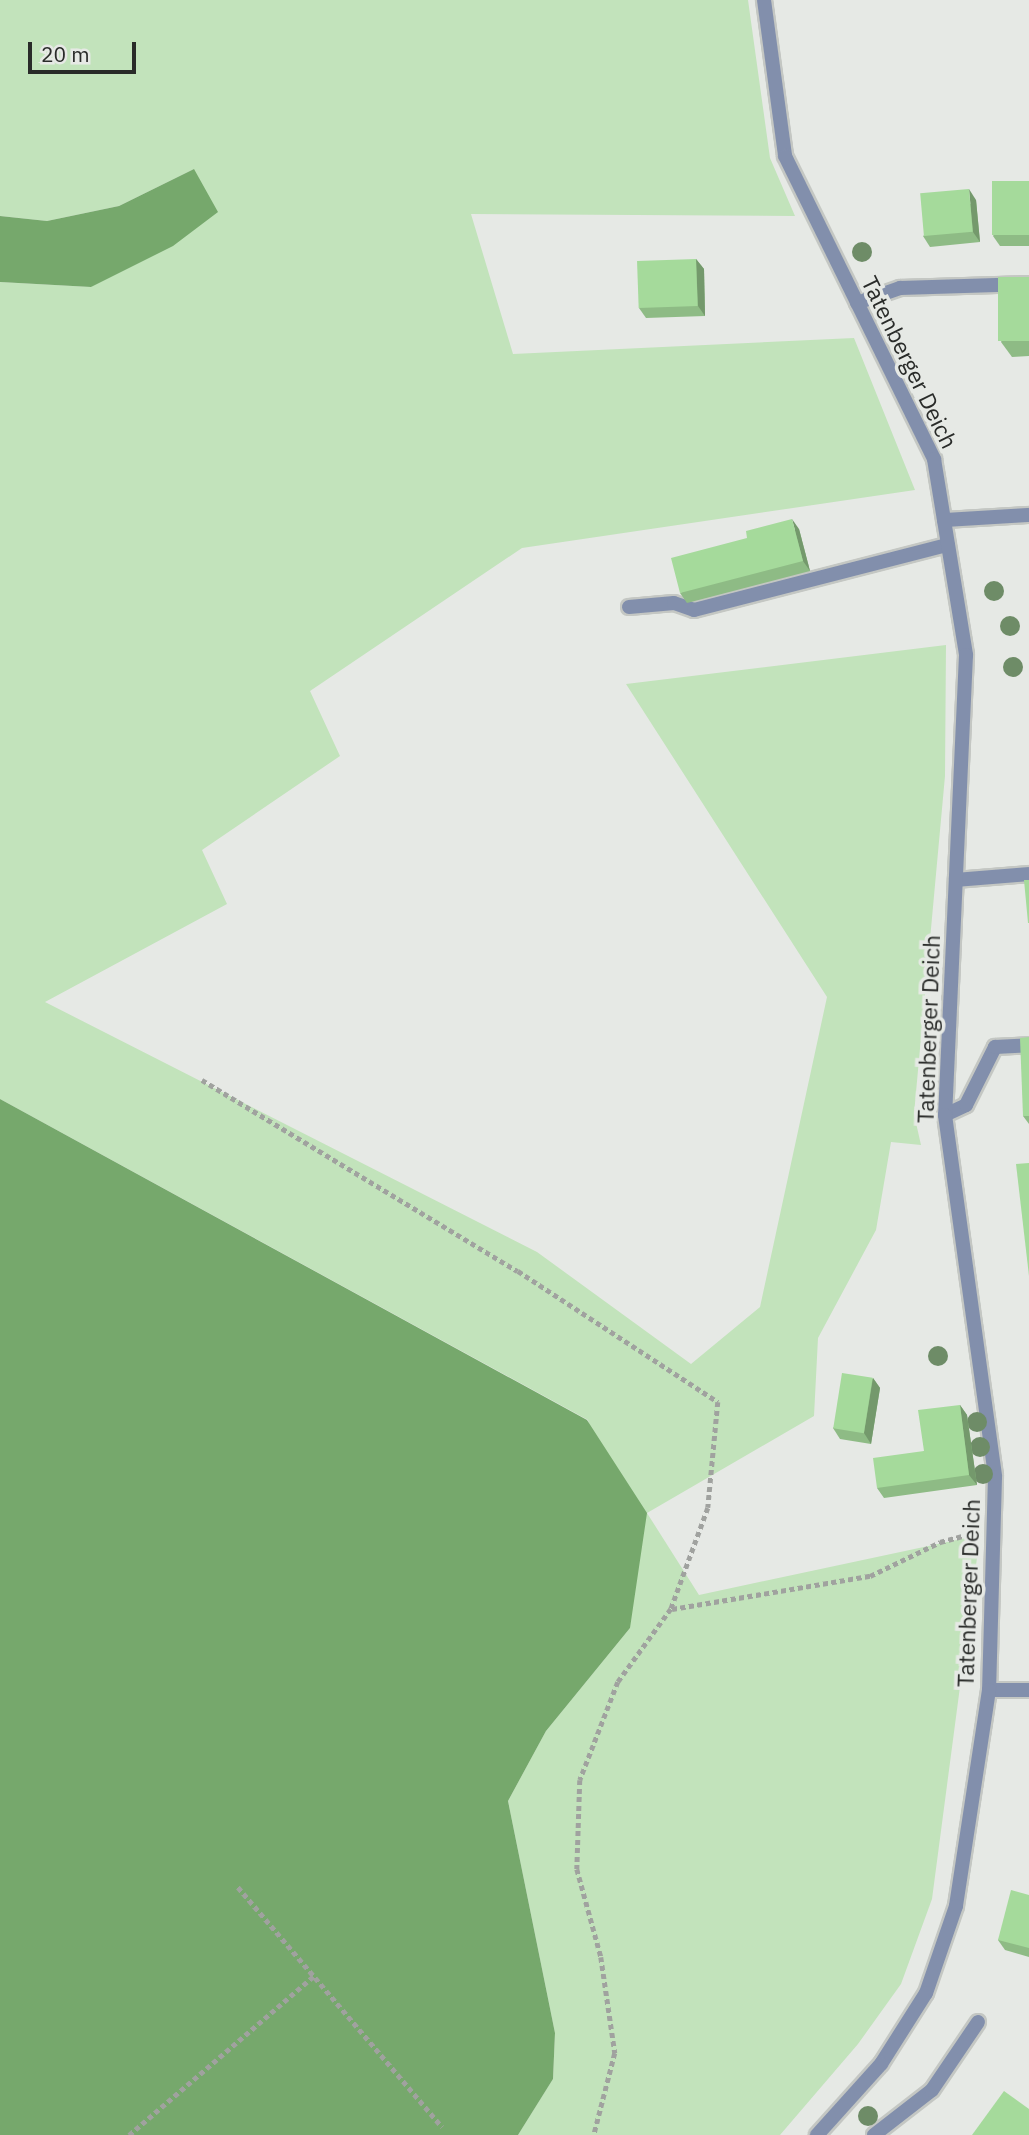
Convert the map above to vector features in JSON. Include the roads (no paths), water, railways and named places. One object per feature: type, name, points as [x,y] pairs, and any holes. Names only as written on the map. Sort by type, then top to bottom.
[{"type":"street","name":"Tatenberger Deich","points":[[764,0],[785,156],[934,459],[966,655],[945,1115],[995,1477],[989,1690],[956,1906],[926,1993],[881,2064],[817,2135]]},
{"type":"street","points":[[857,303],[900,288],[1029,284]]},
{"type":"street","points":[[944,520],[1029,514]]},
{"type":"street","points":[[629,607],[674,603],[694,610],[948,545]]},
{"type":"street","points":[[956,880],[1029,874]]},
{"type":"street","points":[[945,1115],[966,1105],[995,1047],[1029,1045]]},
{"type":"street","points":[[989,1690],[1029,1690]]},
{"type":"street","points":[[874,2135],[932,2090],[978,2022]]}]
